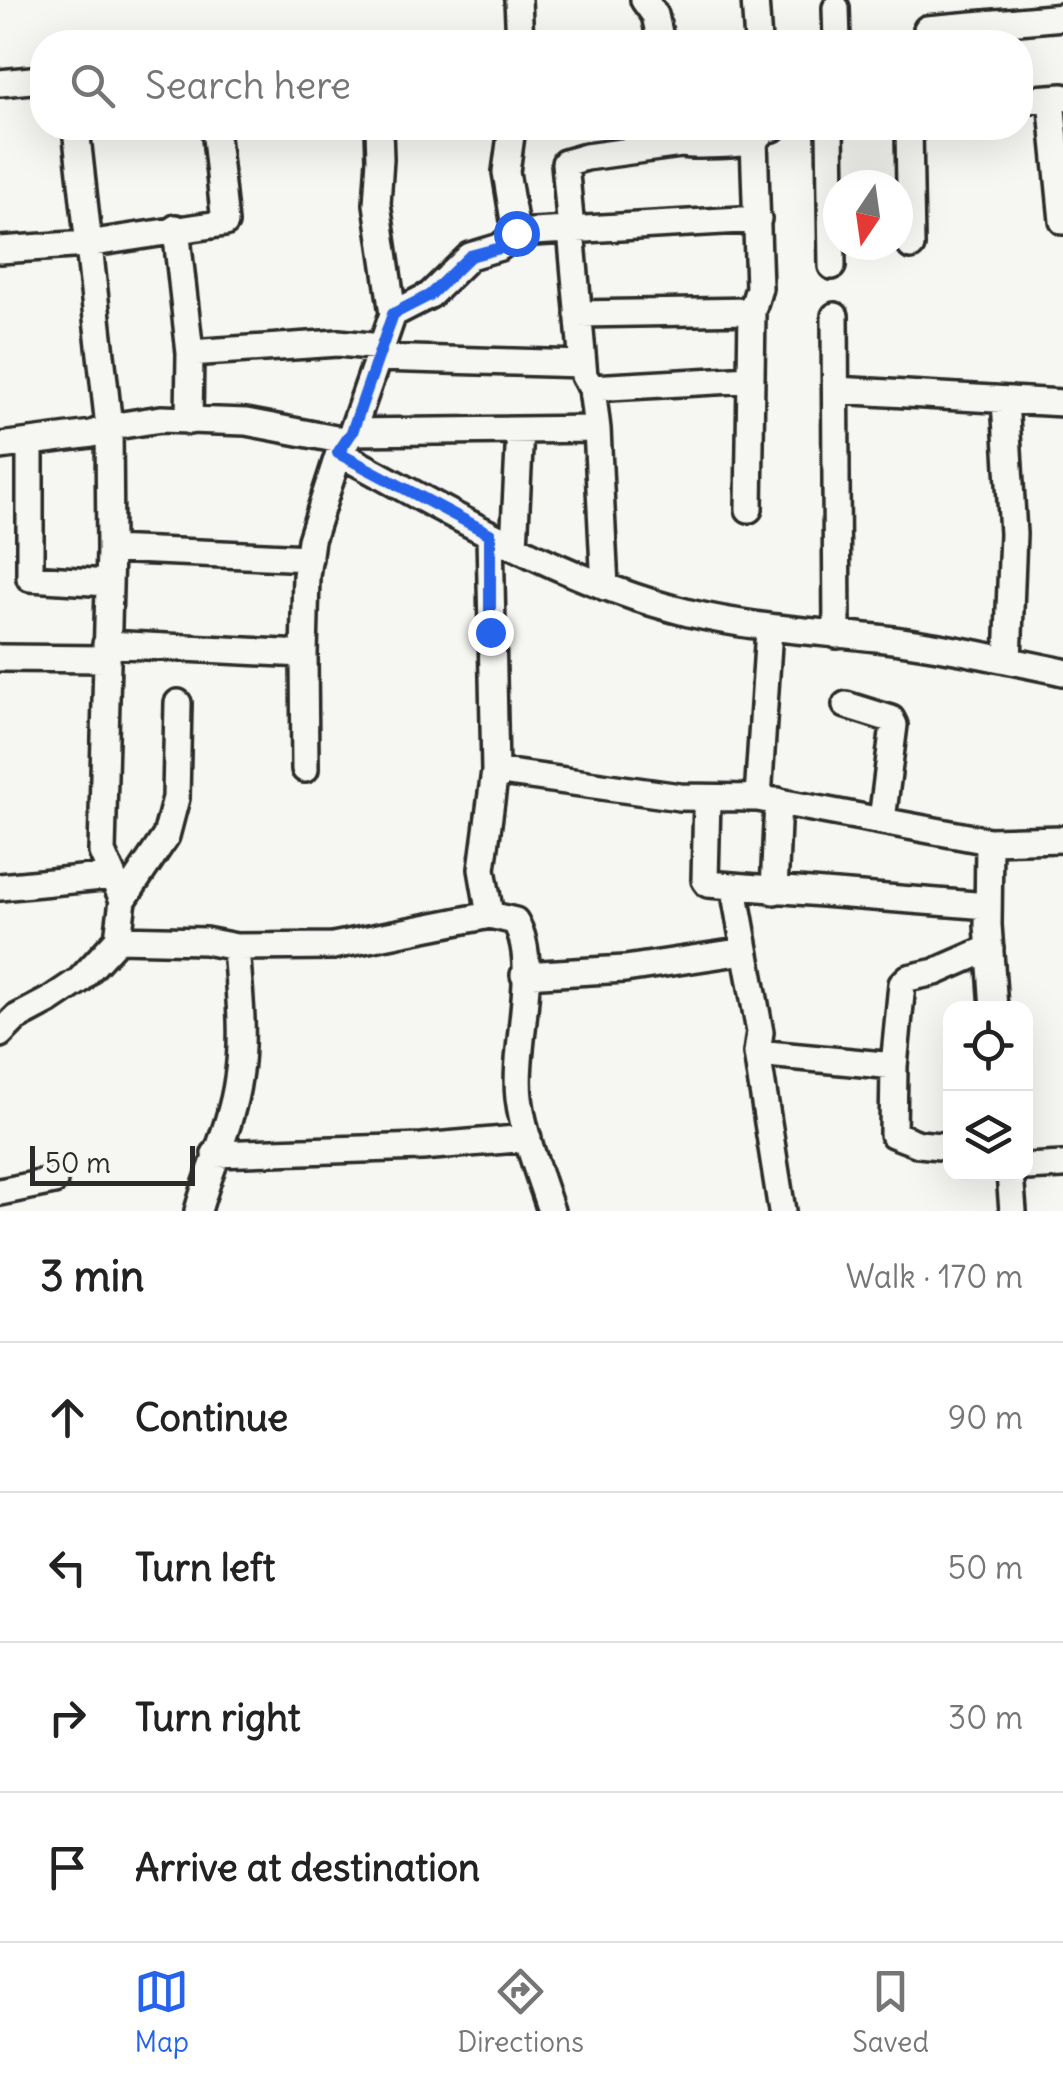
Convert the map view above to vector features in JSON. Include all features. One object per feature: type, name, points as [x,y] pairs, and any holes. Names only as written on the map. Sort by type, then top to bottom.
[{"type":"street","points":[[518,0],[519,30]]},
{"type":"street","points":[[644,0],[655,15],[658,30]]},
{"type":"street","points":[[755,0],[757,30]]},
{"type":"street","points":[[836,8],[837,30]]},
{"type":"street","points":[[926,29],[1063,17]]},
{"type":"street","points":[[0,83],[30,80]]},
{"type":"street","points":[[1057,98],[1063,221]]},
{"type":"street","points":[[0,1034],[16,1018],[80,980],[118,939],[118,888],[102,852],[109,428],[77,140]]},
{"type":"street","points":[[0,250],[87,244],[225,223],[215,140]]},
{"type":"street","points":[[305,768],[308,558],[345,442],[393,314],[377,204],[379,140]]},
{"type":"street","points":[[510,140],[506,172],[516,233]]},
{"type":"street","points":[[604,587],[597,429],[578,314],[564,163],[661,140]]},
{"type":"street","points":[[685,140],[695,146],[723,140]]},
{"type":"street","points":[[749,509],[752,311],[759,288],[758,219],[763,140]]},
{"type":"street","points":[[830,140],[832,266]]},
{"type":"street","points":[[909,140],[910,170]]},
{"type":"street","points":[[393,314],[430,295],[470,256],[500,248],[516,233],[758,219]]},
{"type":"street","points":[[176,228],[190,353],[190,422]]},
{"type":"street","points":[[578,314],[752,311]]},
{"type":"street","points":[[835,316],[838,635]]},
{"type":"street","points":[[190,353],[338,343],[380,353],[588,376],[751,379]]},
{"type":"street","points":[[836,390],[1063,404]]},
{"type":"street","points":[[1005,400],[1013,534],[1008,660]]},
{"type":"street","points":[[0,446],[92,434],[161,419],[246,422],[345,442],[597,429]]},
{"type":"street","points":[[514,546],[520,430]]},
{"type":"street","points":[[30,442],[30,578],[108,583]]},
{"type":"street","points":[[345,442],[490,534],[604,587],[686,612],[769,629],[895,641],[1063,672]]},
{"type":"street","points":[[490,534],[494,771],[482,869],[490,915]]},
{"type":"street","points":[[110,549],[308,558]]},
{"type":"street","points":[[769,629],[768,800],[774,891]]},
{"type":"street","points":[[0,658],[106,652],[304,654]]},
{"type":"street","points":[[0,888],[118,888],[166,836],[176,798],[178,703]]},
{"type":"street","points":[[846,704],[890,719],[894,725],[882,820]]},
{"type":"street","points":[[494,771],[707,798],[768,800],[990,841],[1063,839]]},
{"type":"street","points":[[707,798],[708,884],[988,906]]},
{"type":"street","points":[[990,841],[988,906],[994,1001]]},
{"type":"street","points":[[734,888],[760,1032],[756,1052],[782,1211]]},
{"type":"street","points":[[118,939],[206,941],[236,947],[333,946],[490,915],[515,921],[528,952],[519,1096],[551,1211]]},
{"type":"street","points":[[198,1211],[238,1080],[242,1034],[236,947]]},
{"type":"street","points":[[943,1147],[893,1134],[894,1066],[902,984],[908,978],[935,972],[990,948]]},
{"type":"street","points":[[524,975],[625,969],[745,950]]},
{"type":"street","points":[[756,1052],[894,1066]]},
{"type":"street","points":[[215,1154],[528,1138]]},
{"type":"street","points":[[1033,1166],[1063,1165]]},
{"type":"street","points":[[0,1192],[54,1181]]},
{"type":"street","points":[[1011,1181],[1013,1211]]},
{"type":"route","points":[[490,632],[490,534],[338,453],[352,432],[393,314],[430,295],[470,256],[500,248],[516,233]]}]
